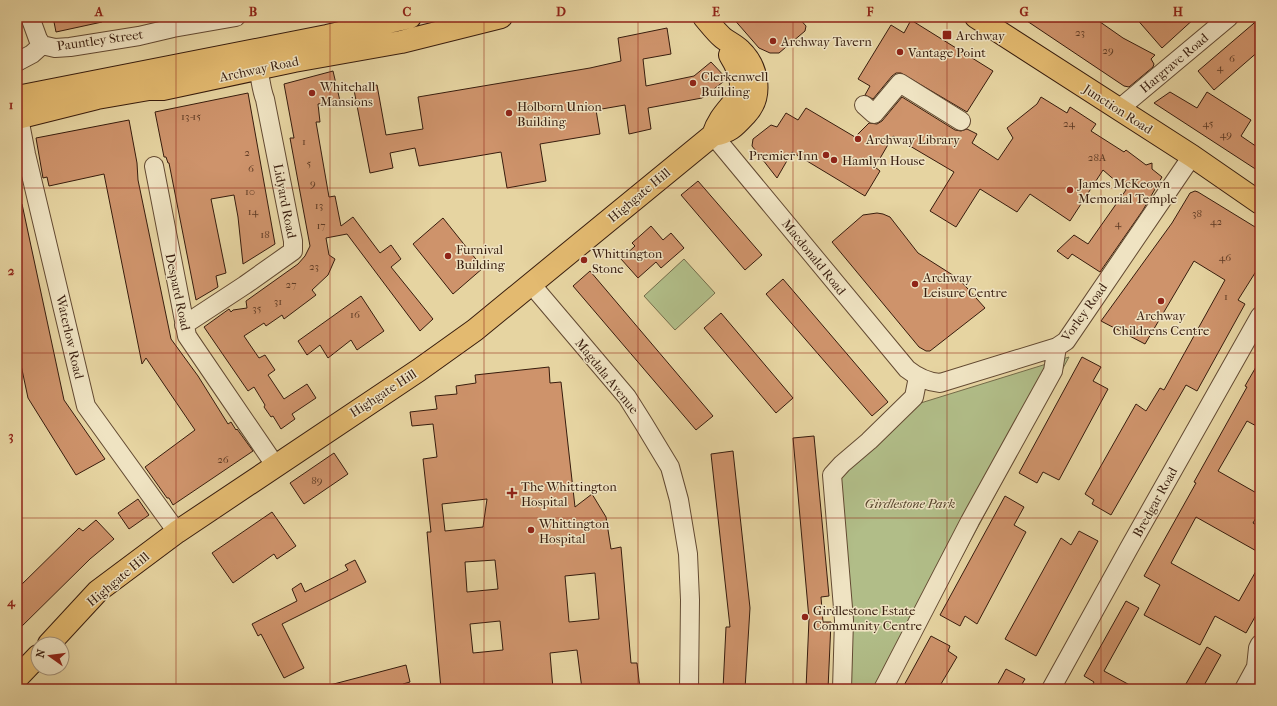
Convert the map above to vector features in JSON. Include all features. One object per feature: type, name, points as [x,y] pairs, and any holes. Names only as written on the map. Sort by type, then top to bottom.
[{"type":"main road","name":"Archway Road","points":[[18,111],[320,37],[353,23],[410,17]]},
{"type":"main road","name":"Archway Road","points":[[121,85],[128,103],[155,101],[163,89],[302,60],[401,42],[501,17]]},
{"type":"main road","name":"Junction Road","points":[[976,17],[1192,156],[1260,203]]},
{"type":"main road","points":[[706,18],[723,38]]},
{"type":"main road","name":"Highgate Hill","points":[[56,636],[98,591],[177,532],[433,360],[474,330],[713,135],[725,132],[733,127],[749,111],[754,103],[757,94],[756,80],[750,62],[740,50],[723,38]]},
{"type":"main road","name":"Highgate Hill","points":[[713,135],[718,122],[731,107],[739,95],[741,88],[741,77],[738,68],[723,38]]},
{"type":"main road","points":[[17,678],[30,664]]},
{"type":"street","points":[[30,17],[38,39],[42,45]]},
{"type":"street","name":"Pauntley Street","points":[[17,62],[32,54],[42,45],[55,48],[70,47],[139,36],[172,23],[236,17]]},
{"type":"street","name":"Hargrave Road","points":[[1119,109],[1229,17]]},
{"type":"street","name":"Lidyard Road","points":[[184,326],[293,251],[293,242],[258,69]]},
{"type":"street","points":[[864,105],[874,114],[900,83],[961,121]]},
{"type":"street","name":"Waterlow Road","points":[[18,111],[26,154],[86,406],[177,532]]},
{"type":"street","name":"Macdonald Road","points":[[713,135],[907,369],[918,377]]},
{"type":"street","name":"Vorley Road","points":[[918,377],[933,382],[940,382],[1057,347],[1066,341],[1192,156]]},
{"type":"street","name":"Despard Road","points":[[154,166],[187,336],[275,465]]},
{"type":"street","name":"Magdala Avenue","points":[[531,284],[627,397],[670,467],[679,500],[688,554],[690,607],[689,689]]},
{"type":"street","name":"Bredgar Road","points":[[1051,689],[1260,316]]},
{"type":"street","points":[[883,689],[970,522],[1053,371],[1057,347]]},
{"type":"street","points":[[842,689],[844,620],[832,475],[911,401],[916,391],[918,377]]},
{"type":"street","points":[[1244,689],[1256,667],[1258,648],[1260,644]]},
{"type":"green space","points":[[684,259],[715,293],[675,330],[644,296]]},
{"type":"green space","name":"Girdlestone Park","points":[[1069,357],[891,689],[848,689],[836,482],[911,406]]},
{"type":"building","points":[[53,17],[101,17],[102,22],[56,32]]},
{"type":"building","name":"Archway Tavern","points":[[732,17],[798,17],[806,26],[805,31],[779,53],[770,53],[759,48]]},
{"type":"building","points":[[1021,17],[1093,17],[1123,38],[1155,55],[1151,59],[1154,64],[1153,67],[1129,87],[1124,86]]},
{"type":"building","points":[[1135,17],[1196,17],[1162,48]]},
{"type":"building","points":[[1260,18],[1260,50],[1214,90],[1198,71]]},
{"type":"building","points":[[911,20],[993,71],[967,112],[901,73],[896,73],[892,76],[873,99],[865,95],[870,86],[858,79],[891,25],[904,33]]},
{"type":"building","name":"Holborn Union Building","points":[[667,28],[671,54],[643,59],[646,86],[694,76],[711,62],[727,79],[702,98],[648,108],[651,129],[629,134],[625,105],[596,110],[600,134],[540,144],[546,181],[507,188],[501,152],[419,166],[415,148],[390,153],[393,168],[370,173],[354,90],[377,85],[386,135],[423,129],[418,97],[590,68],[621,61],[618,38]]},
{"type":"building","points":[[333,71],[340,101],[318,104],[320,122],[316,122],[329,197],[335,196],[341,226],[353,217],[380,253],[391,245],[401,259],[391,267],[433,319],[420,331],[347,234],[326,238],[329,255],[335,259],[328,275],[312,290],[316,295],[284,319],[282,315],[266,326],[264,323],[244,336],[259,358],[265,355],[275,370],[268,375],[284,399],[307,384],[316,398],[292,414],[295,419],[281,429],[273,416],[271,417],[264,407],[265,405],[254,387],[248,391],[204,327],[229,309],[231,312],[233,310],[247,308],[246,301],[298,264],[305,256],[310,246],[290,138],[294,138],[284,84]]},
{"type":"building","points":[[1170,92],[1197,108],[1207,92],[1251,120],[1241,136],[1260,149],[1260,172],[1154,103]]},
{"type":"building","points":[[248,93],[275,244],[243,264],[234,195],[211,199],[226,273],[216,276],[218,287],[196,300],[169,163],[166,157],[164,157],[155,112]]},
{"type":"building","points":[[902,97],[955,130],[961,131],[967,129],[977,134],[972,143],[998,160],[1013,138],[1007,128],[1037,104],[1041,97],[1067,113],[1070,107],[1096,124],[1091,131],[1124,152],[1126,150],[1146,165],[1152,163],[1152,169],[1162,177],[1143,210],[1100,272],[1072,254],[1068,259],[1057,251],[1074,235],[1088,244],[1126,190],[1103,170],[1070,221],[1030,194],[1017,212],[980,189],[956,227],[930,211],[954,172],[893,136],[875,167],[880,171],[865,196],[792,152],[777,178],[752,146],[753,139],[771,125],[777,127],[786,113],[798,120],[806,108],[855,137],[869,123],[877,124],[882,121]]},
{"type":"building","points":[[129,120],[137,163],[138,180],[171,339],[198,376],[228,424],[231,422],[253,451],[173,505],[145,467],[195,430],[146,358],[142,364],[104,174],[49,186],[47,177],[43,178],[36,138]]},
{"type":"building","points":[[698,181],[762,255],[745,270],[681,195]]},
{"type":"building","points":[[1195,191],[1260,230],[1260,265],[1238,300],[1245,304],[1197,391],[1186,385],[1111,515],[1092,504],[1094,500],[1085,494],[1136,404],[1146,411],[1160,388],[1164,390],[1225,280],[1194,261],[1145,344],[1101,321],[1172,223],[1190,193]]},
{"type":"building","points":[[17,204],[22,204],[64,400],[105,459],[76,475],[28,398],[17,346]]},
{"type":"building","name":"Archway Leisure Centre","points":[[877,213],[890,217],[918,253],[959,279],[985,308],[930,351],[926,351],[919,347],[832,242],[863,215]]},
{"type":"building","name":"Furnival Building","points":[[443,218],[483,268],[453,294],[413,244]]},
{"type":"building","name":"Whittington Stone","points":[[651,226],[663,240],[671,233],[684,248],[661,268],[656,262],[638,278],[621,259],[635,246],[632,243]]},
{"type":"building","points":[[590,271],[713,416],[696,430],[573,286]]},
{"type":"building","points":[[783,279],[888,402],[872,416],[766,294]]},
{"type":"building","points":[[361,296],[384,331],[357,350],[351,340],[328,358],[320,345],[307,355],[298,341]]},
{"type":"building","points":[[721,313],[793,398],[776,413],[704,328]]},
{"type":"building","points":[[1082,357],[1101,367],[1093,381],[1108,389],[1059,480],[1043,472],[1037,483],[1019,473]]},
{"type":"building","points":[[1260,360],[1260,428],[1247,421],[1218,471],[1260,495],[1260,511],[1253,523],[1260,527],[1260,553],[1196,517],[1171,563],[1239,601],[1260,564],[1260,608],[1246,633],[1215,616],[1200,645],[1144,615],[1160,585],[1144,576],[1196,483],[1194,482],[1247,387],[1245,386]]},
{"type":"building","name":"Whittington Hospital","points":[[549,367],[550,383],[561,382],[575,507],[592,494],[606,517],[611,549],[621,547],[631,663],[637,663],[640,689],[582,689],[577,650],[550,653],[553,689],[441,689],[427,532],[431,532],[423,459],[437,457],[433,424],[412,426],[410,412],[437,409],[435,396],[457,394],[456,386],[476,383],[475,375]],"holes":[[[487,499],[483,527],[445,531],[442,504]],[[495,560],[498,589],[467,592],[465,562]],[[595,573],[599,619],[569,622],[565,576]],[[500,621],[503,650],[473,653],[470,624]]]},
{"type":"building","points":[[814,436],[829,596],[821,597],[823,622],[831,622],[828,689],[806,689],[809,619],[793,438]]},
{"type":"building","points":[[733,451],[750,608],[745,689],[723,689],[726,627],[730,627],[711,454]]},
{"type":"building","points":[[334,453],[348,474],[304,504],[290,483]]},
{"type":"building","points":[[1005,496],[1024,507],[1014,525],[1026,532],[977,624],[965,616],[960,626],[940,615]]},
{"type":"building","points":[[138,499],[149,515],[129,529],[118,513]]},
{"type":"building","points":[[272,512],[296,546],[277,559],[274,554],[233,583],[212,553]]},
{"type":"building","points":[[96,520],[114,539],[90,559],[17,631],[17,589],[79,528],[83,531]]},
{"type":"building","points":[[1079,531],[1098,541],[1036,656],[1005,639],[1061,538],[1071,545]]},
{"type":"building","points":[[355,560],[366,582],[282,624],[304,668],[284,678],[261,634],[258,636],[252,624],[297,601],[292,589],[301,583],[305,592],[348,570],[345,565]]},
{"type":"building","points":[[1126,601],[1139,608],[1104,671],[1137,689],[1090,689],[1094,682],[1084,676]]},
{"type":"building","points":[[931,636],[950,646],[948,651],[957,657],[938,689],[902,689]]},
{"type":"building","points":[[1207,647],[1221,655],[1202,689],[1183,689]]},
{"type":"building","points":[[406,665],[410,682],[403,684],[405,689],[331,689],[330,685]]},
{"type":"building","points":[[1006,669],[1025,679],[1019,689],[995,689]]},
{"type":"place","name":"Archway","points":[[947,35]]},
{"type":"place","name":"Archway Tavern","points":[[773,41]]},
{"type":"place","name":"Vantage Point","points":[[900,52]]},
{"type":"place","name":"Clerkenwell Building","points":[[693,83]]},
{"type":"place","name":"Whitehall Mansions","points":[[312,93]]},
{"type":"place","name":"Holborn Union Building","points":[[509,113]]},
{"type":"place","name":"Archway Library","points":[[858,139]]},
{"type":"place","name":"Premier Inn","points":[[826,155]]},
{"type":"place","name":"Hamlyn House","points":[[834,160]]},
{"type":"place","name":"James McKeown Memorial Temple","points":[[1070,190]]},
{"type":"place","name":"Furnival Building","points":[[448,256]]},
{"type":"place","name":"Whittington Stone","points":[[584,260]]},
{"type":"place","name":"Archway Leisure Centre","points":[[915,284]]},
{"type":"place","name":"Archway Childrens Centre","points":[[1161,301]]},
{"type":"place","name":"The Whittington Hospital","points":[[512,493]]},
{"type":"place","name":"Whittington Hospital","points":[[531,530]]},
{"type":"place","name":"Girdlestone Estate Community Centre","points":[[805,617]]}]
